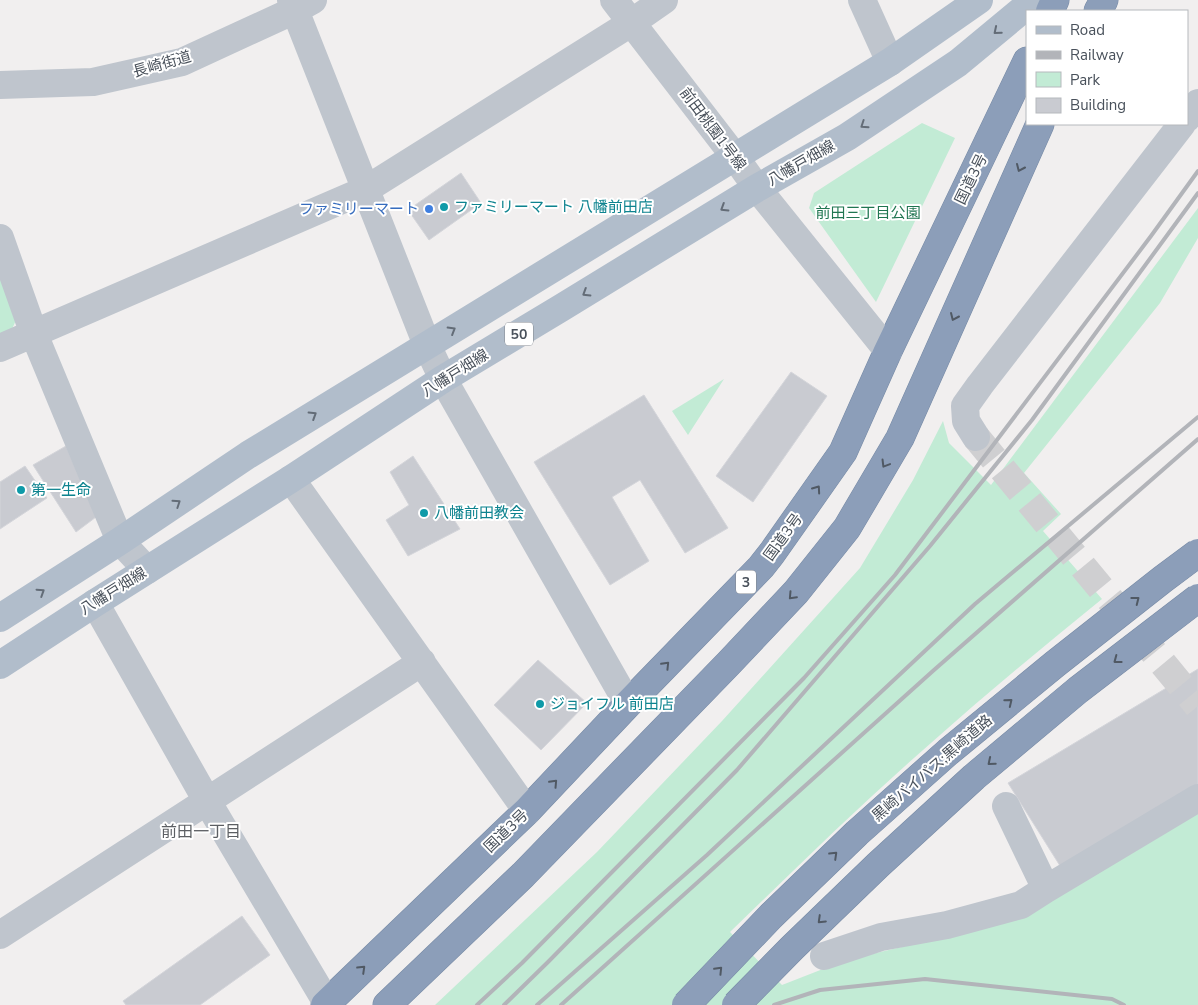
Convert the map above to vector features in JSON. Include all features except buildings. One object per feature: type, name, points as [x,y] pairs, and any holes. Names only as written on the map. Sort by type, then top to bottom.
[{"type":"highway","name":"国道3号","points":[[326,1004],[527,812],[772,553],[843,452],[888,351],[1026,63]]},
{"type":"highway","points":[[387,1005],[523,875],[728,664],[796,592],[847,528],[900,438],[1040,125]]},
{"type":"highway","name":"黒崎バイパス;黒崎道路","points":[[686,1005],[778,909],[857,833],[948,752],[1055,664],[1162,579],[1198,553]]},
{"type":"highway","points":[[736,1005],[878,865],[974,777],[1078,690],[1198,598]]},
{"type":"main road","name":"50","points":[[0,618],[248,455],[890,62],[979,0]]},
{"type":"main road","name":"八幡戸畑線","points":[[0,664],[291,479],[443,379],[757,188],[847,137],[958,64],[1034,0]]},
{"type":"street","name":"前田桃園1号線","points":[[614,0],[757,188],[888,351]]},
{"type":"street","points":[[0,348],[365,190],[631,23],[664,0]]},
{"type":"street","points":[[862,0],[890,62]]},
{"type":"street","points":[[300,3],[365,190],[427,345],[443,379],[628,704]]},
{"type":"street","name":"長崎街道","points":[[0,85],[93,82],[182,62],[300,3]]},
{"type":"street","points":[[1188,117],[1198,103]]},
{"type":"street","points":[[976,437],[966,421],[965,406],[1181,125]]},
{"type":"street","points":[[0,238],[34,334],[120,540],[147,570]]},
{"type":"street","points":[[291,479],[527,812]]},
{"type":"street","points":[[95,603],[207,802],[326,1004]]},
{"type":"street","points":[[0,935],[422,662]]},
{"type":"street","points":[[824,956],[881,937],[946,925],[1021,905],[1198,798]]},
{"type":"street","points":[[1006,806],[1046,889]]},
{"type":"green space","name":"前田三丁目公園","points":[[922,123],[955,138],[876,302],[809,208],[814,193]]},
{"type":"green space","points":[[1198,208],[1198,238],[1160,303],[1024,473],[1061,514],[1043,531],[1102,599],[994,688],[905,766],[829,836],[730,932],[782,985],[846,960],[953,935],[1198,809],[1198,1005],[435,1005],[597,852],[722,721],[860,568],[913,480],[943,421],[949,443],[991,485]]},
{"type":"green space","points":[[0,271],[18,316],[12,329],[0,334]]},
{"type":"green space","points":[[724,379],[688,435],[672,411]]},
{"type":"tunnel","points":[[976,437],[1198,706]]},
{"type":"railway","points":[[477,1005],[522,963],[804,678],[895,575],[1198,171]]},
{"type":"railway","points":[[504,1005],[737,770],[930,546],[1032,420],[1198,193]]},
{"type":"railway","points":[[537,1005],[707,855],[975,604],[1198,417]]},
{"type":"railway","points":[[561,1005],[934,670],[1198,439]]},
{"type":"railway","points":[[774,1005],[820,990],[925,979],[1112,999],[1124,1005]]},
{"type":"place","name":"ファミリーマート 八幡前田店","points":[[444,207]]},
{"type":"place","name":"ファミリーマート","points":[[429,209]]},
{"type":"place","name":"第一生命","points":[[21,490]]},
{"type":"place","name":"八幡前田教会","points":[[424,513]]},
{"type":"place","name":"ジョイフル 前田店","points":[[540,704]]},
{"type":"district","name":"前田一丁目","points":[[201,831]]}]
